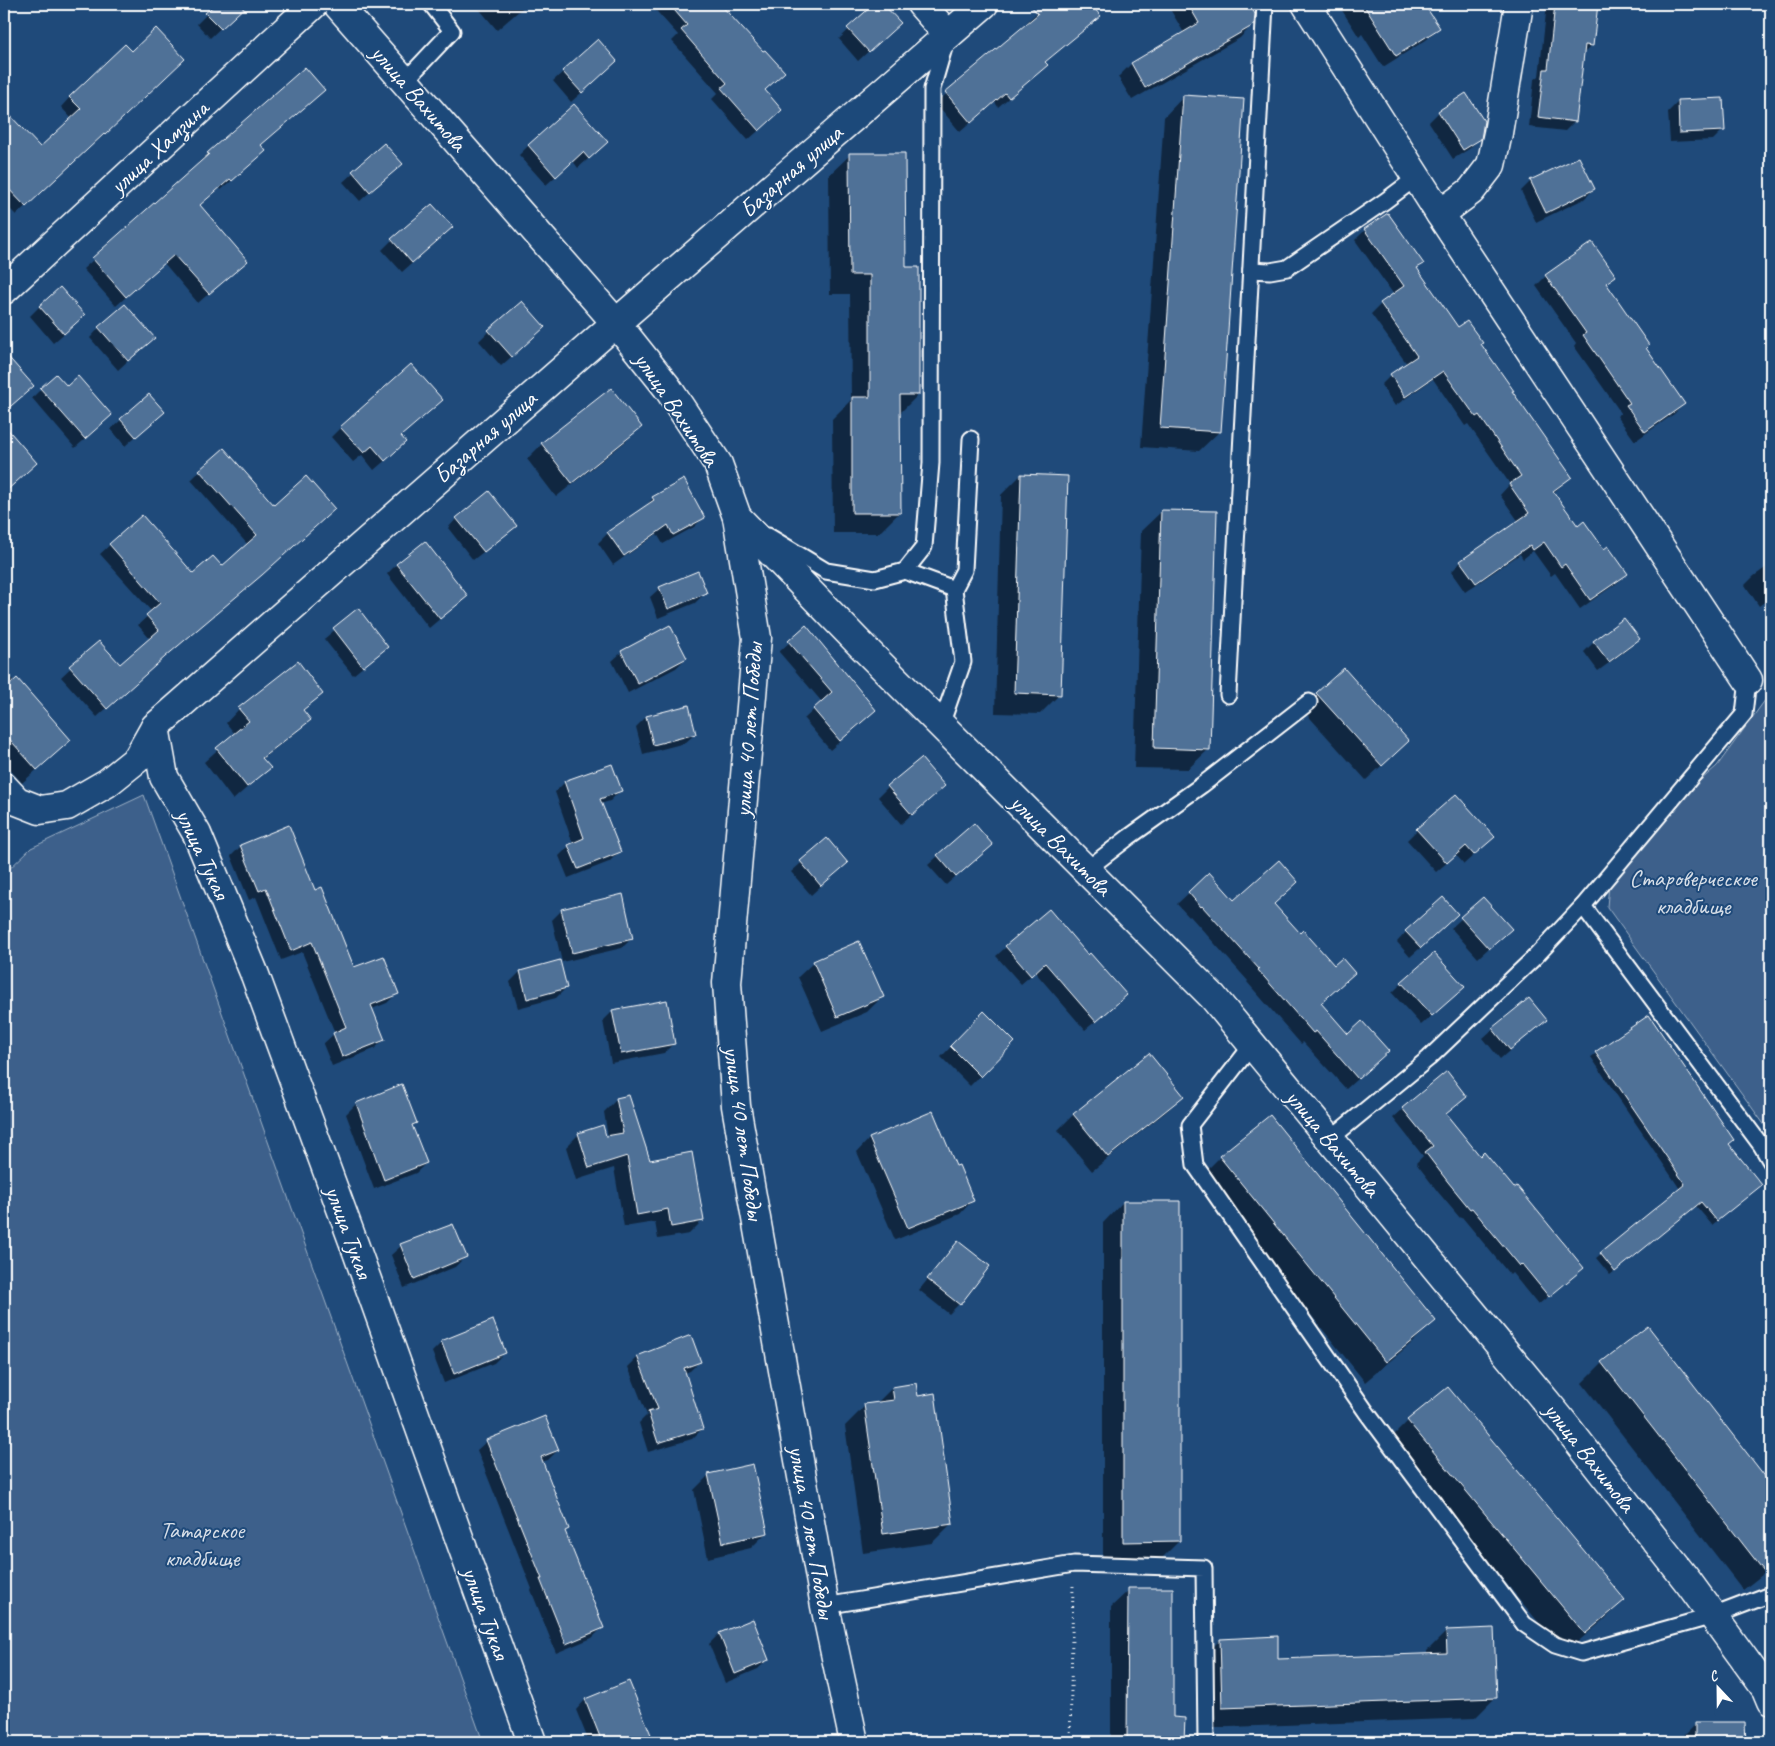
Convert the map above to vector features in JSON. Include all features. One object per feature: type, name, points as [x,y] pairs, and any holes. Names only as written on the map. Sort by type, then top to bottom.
[{"type":"street","name":"улица Хамзина","points":[[4,290],[314,4]]},
{"type":"street","name":"улица Вахитова","points":[[337,4],[616,323],[668,387],[718,464],[737,518],[1213,997],[1558,1416],[1689,1583],[1766,1689],[1771,1701]]},
{"type":"street","points":[[921,4],[948,35]]},
{"type":"street","name":"Базарная улица","points":[[10,794],[40,810],[67,806],[107,783],[137,759],[155,727],[984,4]]},
{"type":"street","points":[[1306,4],[1440,214],[1748,680]]},
{"type":"street","points":[[1440,214],[1471,191],[1491,165],[1519,4]]},
{"type":"street","name":"улица 40 лет Победы","points":[[737,518],[757,638],[727,983],[736,1106],[825,1606],[854,1742]]},
{"type":"street","name":"улица Тукая","points":[[155,727],[164,777],[198,834],[255,976],[357,1252],[532,1742]]},
{"type":"lane","points":[[405,81],[452,31],[431,4]]},
{"type":"lane","points":[[1228,694],[1265,4]]},
{"type":"lane","points":[[905,571],[924,547],[928,510],[931,463],[932,89],[948,35]]},
{"type":"lane","points":[[1251,270],[1270,271],[1287,268],[1417,177]]},
{"type":"lane","points":[[941,725],[963,662],[954,589],[964,570],[972,439]]},
{"type":"lane","points":[[737,518],[826,571],[874,579],[905,571],[954,589]]},
{"type":"lane","points":[[1330,1139],[1429,1058],[1534,958],[1583,906],[1744,714],[1748,680]]},
{"type":"lane","points":[[1086,870],[1202,785],[1309,702]]},
{"type":"lane","points":[[1583,906],[1762,1145],[1771,1162]]},
{"type":"lane","points":[[1252,1045],[1190,1125],[1195,1165],[1367,1413],[1524,1624],[1555,1645],[1581,1653],[1713,1616],[1771,1594]]},
{"type":"lane","points":[[825,1606],[1074,1564],[1204,1568],[1206,1742]]},
{"type":"path","points":[[1070,1742],[1074,1564]]},
{"type":"green space","name":"Староверческое кладбище","points":[[1771,692],[1771,1134],[1607,907],[1610,872],[1630,842],[1717,766]]},
{"type":"green space","name":"Татарское кладбище","points":[[144,795],[483,1742],[4,1742],[4,874],[31,848]]},
{"type":"building","points":[[216,4],[248,4],[221,29],[205,13]]},
{"type":"building","points":[[669,4],[720,4],[785,72],[765,90],[782,110],[759,131],[721,88],[727,83],[681,30],[687,25]]},
{"type":"building","points":[[874,4],[883,4],[901,23],[869,52],[847,28]]},
{"type":"building","points":[[1029,4],[1090,4],[1101,16],[1045,62],[1048,65],[1009,98],[1005,93],[971,123],[945,92],[1038,14]]},
{"type":"building","points":[[1188,4],[1249,4],[1255,14],[1254,25],[1145,88],[1131,63],[1199,23]]},
{"type":"building","points":[[1363,4],[1424,4],[1440,28],[1396,56]]},
{"type":"building","points":[[1555,4],[1598,4],[1593,46],[1585,45],[1576,122],[1538,117],[1544,69],[1548,69]]},
{"type":"building","points":[[156,28],[185,59],[26,207],[4,184],[4,109],[40,147],[81,109],[69,97],[125,44],[132,51]]},
{"type":"building","points":[[598,39],[617,61],[582,93],[562,71]]},
{"type":"building","points":[[305,67],[325,90],[261,145],[266,151],[232,181],[230,179],[200,205],[248,261],[209,294],[174,255],[126,297],[92,258]]},
{"type":"building","points":[[1466,93],[1484,121],[1481,139],[1463,150],[1438,111]]},
{"type":"building","points":[[1183,95],[1244,99],[1221,432],[1160,428]]},
{"type":"building","points":[[1723,98],[1725,131],[1679,133],[1678,100]]},
{"type":"building","points":[[574,104],[608,142],[589,159],[583,152],[556,177],[528,145]]},
{"type":"building","points":[[384,143],[403,164],[370,192],[352,171]]},
{"type":"building","points":[[849,153],[905,153],[906,267],[919,267],[919,395],[900,395],[901,513],[852,513],[852,397],[870,397],[870,275],[850,275]]},
{"type":"building","points":[[1579,157],[1595,189],[1546,213],[1530,180]]},
{"type":"building","points":[[432,204],[453,227],[412,263],[391,239]]},
{"type":"building","points":[[1388,213],[1424,264],[1417,268],[1458,327],[1467,321],[1514,391],[1512,391],[1572,477],[1553,491],[1578,526],[1584,521],[1604,549],[1608,546],[1628,574],[1590,600],[1565,564],[1561,567],[1544,542],[1533,550],[1530,545],[1476,583],[1460,561],[1529,513],[1509,484],[1521,476],[1479,415],[1476,417],[1443,371],[1405,397],[1390,374],[1417,356],[1380,303],[1404,286],[1364,229]]},
{"type":"building","points":[[1592,242],[1616,276],[1606,283],[1649,345],[1646,348],[1685,404],[1645,432],[1626,405],[1630,403],[1583,335],[1586,333],[1545,275]]},
{"type":"building","points":[[60,287],[85,315],[64,334],[39,306]]},
{"type":"building","points":[[522,301],[545,327],[512,357],[488,330]]},
{"type":"building","points":[[125,304],[155,338],[128,361],[98,327]]},
{"type":"building","points":[[4,352],[34,386],[4,412]]},
{"type":"building","points":[[411,364],[443,400],[401,436],[406,442],[385,461],[372,446],[364,453],[340,427]]},
{"type":"building","points":[[56,374],[67,386],[78,376],[112,415],[85,439],[40,388]]},
{"type":"building","points":[[611,388],[642,427],[572,483],[541,443]]},
{"type":"building","points":[[149,394],[165,412],[136,437],[120,419]]},
{"type":"building","points":[[4,425],[37,463],[4,493]]},
{"type":"building","points":[[224,448],[274,505],[306,476],[335,509],[107,709],[69,666],[99,641],[120,664],[159,630],[146,615],[160,603],[109,544],[142,515],[193,573],[213,556],[222,566],[257,535],[199,470]]},
{"type":"building","points":[[1021,474],[1068,476],[1061,695],[1014,693]]},
{"type":"building","points":[[684,479],[705,518],[673,535],[668,525],[624,556],[607,532],[654,500],[652,497]]},
{"type":"building","points":[[489,491],[517,526],[484,552],[456,518]]},
{"type":"building","points":[[1161,510],[1217,511],[1210,750],[1154,748]]},
{"type":"building","points":[[425,541],[468,596],[440,619],[396,564]]},
{"type":"building","points":[[698,571],[707,593],[668,609],[659,587]]},
{"type":"building","points":[[358,608],[388,647],[363,667],[333,628]]},
{"type":"building","points":[[1624,618],[1640,639],[1609,662],[1593,641]]},
{"type":"building","points":[[670,625],[687,658],[638,684],[621,651]]},
{"type":"building","points":[[806,625],[876,710],[840,741],[813,709],[832,692],[788,641]]},
{"type":"building","points":[[298,661],[323,694],[303,710],[311,720],[262,758],[271,768],[247,787],[216,748],[249,721],[238,708]]},
{"type":"building","points":[[1344,668],[1409,741],[1382,766],[1316,693]]},
{"type":"building","points":[[17,678],[71,740],[37,770],[4,733],[4,690]]},
{"type":"building","points":[[689,705],[696,734],[653,745],[646,716]]},
{"type":"building","points":[[921,758],[945,786],[912,815],[887,786]]},
{"type":"building","points":[[612,764],[622,791],[600,799],[621,852],[578,869],[568,845],[584,838],[564,781]]},
{"type":"building","points":[[1456,794],[1495,837],[1474,855],[1466,846],[1447,863],[1416,829]]},
{"type":"building","points":[[974,823],[993,845],[956,877],[937,855]]},
{"type":"building","points":[[289,825],[315,890],[322,887],[354,967],[384,956],[399,994],[371,1005],[385,1040],[342,1057],[333,1033],[346,1027],[312,942],[291,951],[266,888],[259,891],[240,845]]},
{"type":"building","points":[[827,838],[848,863],[821,886],[800,861]]},
{"type":"building","points":[[1279,860],[1298,882],[1274,904],[1300,933],[1303,930],[1334,965],[1342,958],[1355,973],[1321,1003],[1348,1034],[1362,1021],[1389,1051],[1358,1079],[1316,1031],[1313,1033],[1259,969],[1188,892],[1209,872],[1234,900]]},
{"type":"building","points":[[623,894],[633,939],[572,953],[561,909]]},
{"type":"building","points":[[1443,897],[1458,914],[1421,948],[1405,931]]},
{"type":"building","points":[[1483,897],[1512,929],[1489,949],[1460,917]]},
{"type":"building","points":[[1049,909],[1088,955],[1090,953],[1127,995],[1096,1022],[1045,963],[1031,976],[1005,946]]},
{"type":"building","points":[[859,941],[884,997],[837,1017],[813,961]]},
{"type":"building","points":[[1434,953],[1465,987],[1432,1016],[1401,982]]},
{"type":"building","points":[[560,960],[567,988],[527,999],[520,971]]},
{"type":"building","points":[[1529,998],[1547,1020],[1510,1050],[1492,1028]]},
{"type":"building","points":[[667,1000],[675,1044],[621,1054],[612,1010]]},
{"type":"building","points":[[984,1011],[1015,1042],[981,1077],[950,1046]]},
{"type":"building","points":[[1649,1015],[1734,1140],[1729,1144],[1762,1185],[1717,1221],[1701,1202],[1615,1272],[1600,1253],[1685,1184],[1595,1052]]},
{"type":"building","points":[[1149,1053],[1184,1096],[1108,1157],[1073,1114]]},
{"type":"building","points":[[1447,1071],[1467,1097],[1446,1114],[1480,1156],[1484,1152],[1514,1188],[1517,1186],[1584,1268],[1549,1297],[1448,1182],[1425,1152],[1433,1146],[1402,1108]]},
{"type":"building","points":[[402,1084],[417,1123],[412,1125],[427,1163],[384,1180],[356,1103]]},
{"type":"building","points":[[629,1095],[650,1160],[692,1152],[704,1221],[671,1227],[668,1209],[637,1215],[627,1156],[589,1168],[578,1133],[603,1125],[606,1136],[623,1133],[616,1098]]},
{"type":"building","points":[[933,1111],[956,1166],[959,1165],[974,1201],[908,1228],[869,1138]]},
{"type":"building","points":[[1270,1115],[1436,1321],[1386,1362],[1219,1156]]},
{"type":"building","points":[[1123,1201],[1180,1201],[1180,1541],[1123,1542]]},
{"type":"building","points":[[453,1224],[467,1257],[414,1279],[400,1244]]},
{"type":"building","points":[[958,1241],[990,1266],[960,1305],[927,1279]]},
{"type":"building","points":[[493,1320],[506,1353],[454,1374],[441,1341]]},
{"type":"building","points":[[1648,1326],[1771,1484],[1771,1580],[1601,1362]]},
{"type":"building","points":[[691,1335],[701,1362],[684,1368],[703,1429],[658,1443],[648,1412],[658,1409],[637,1356]]},
{"type":"building","points":[[916,1383],[918,1396],[935,1393],[953,1524],[883,1534],[864,1404],[894,1400],[892,1387]]},
{"type":"building","points":[[1448,1387],[1625,1600],[1585,1634],[1407,1420]]},
{"type":"building","points":[[545,1416],[559,1450],[541,1457],[569,1529],[565,1531],[604,1628],[566,1644],[486,1440]]},
{"type":"building","points":[[753,1464],[768,1533],[723,1543],[708,1474]]},
{"type":"building","points":[[1128,1588],[1173,1588],[1173,1717],[1185,1718],[1184,1742],[1127,1742]]},
{"type":"building","points":[[753,1619],[769,1660],[735,1674],[719,1633]]},
{"type":"building","points":[[1494,1628],[1497,1698],[1222,1708],[1220,1639],[1278,1636],[1278,1659],[1447,1653],[1446,1630]]},
{"type":"building","points":[[629,1681],[654,1742],[602,1742],[585,1699]]},
{"type":"building","points":[[1695,1722],[1745,1722],[1746,1742],[1695,1742]]}]
